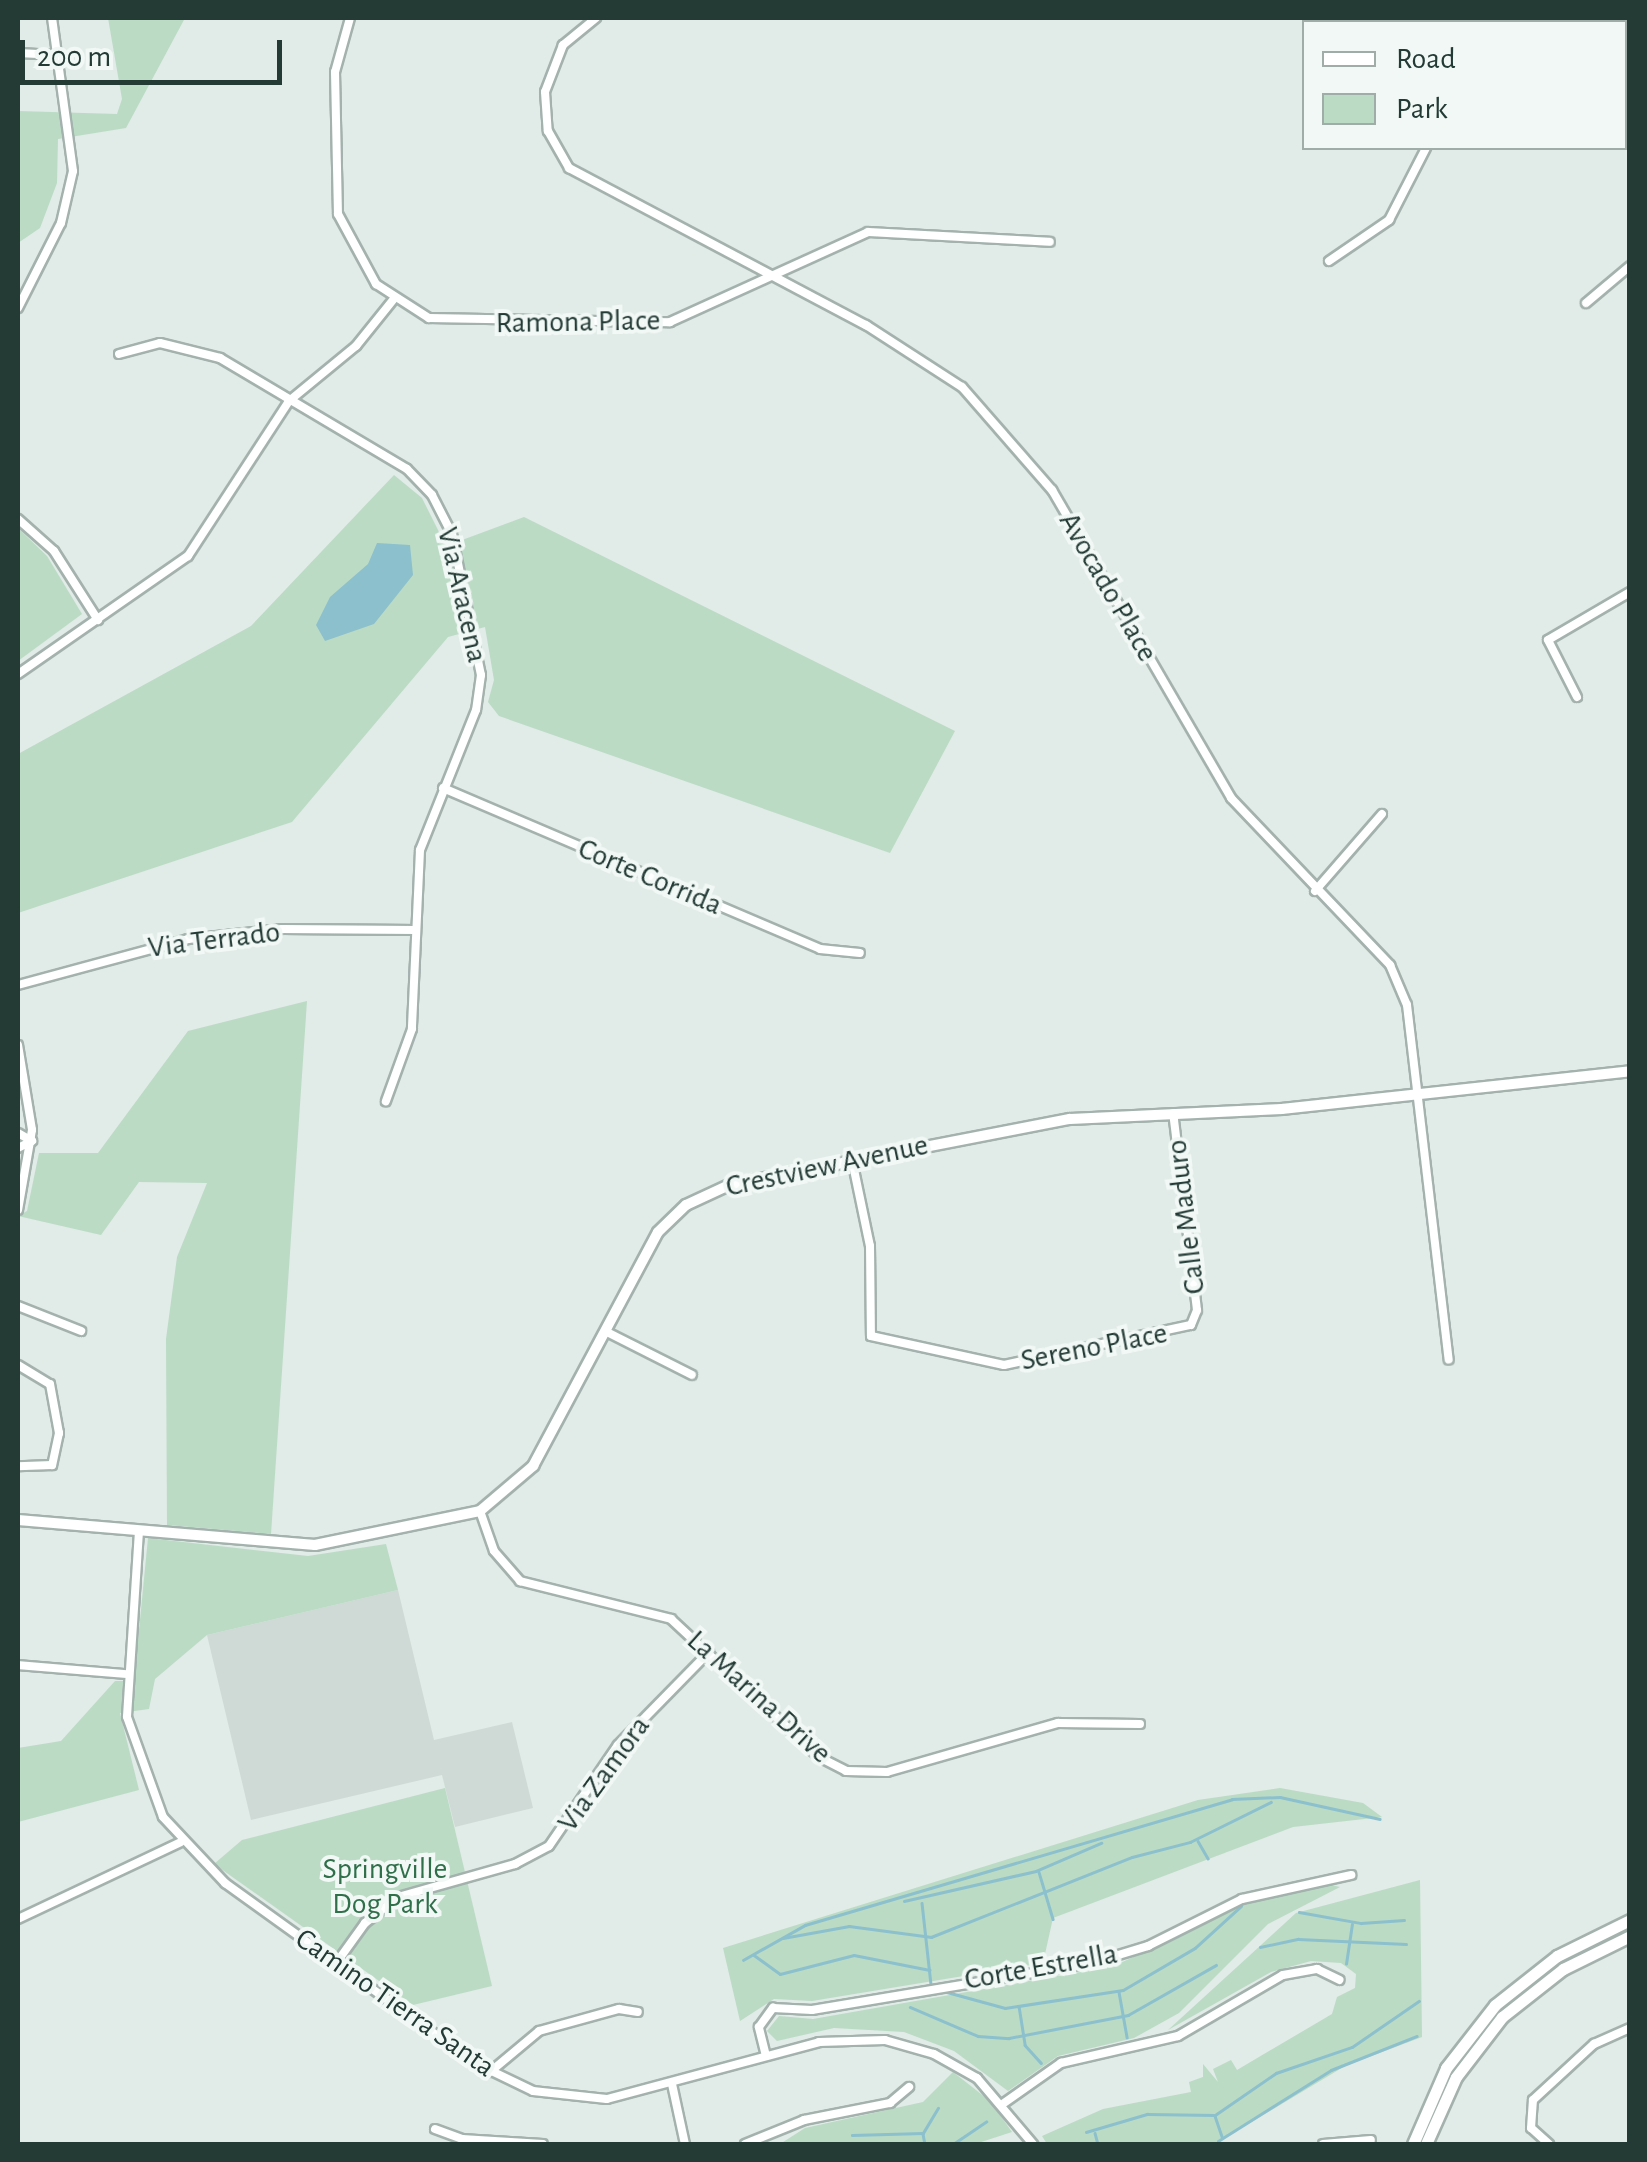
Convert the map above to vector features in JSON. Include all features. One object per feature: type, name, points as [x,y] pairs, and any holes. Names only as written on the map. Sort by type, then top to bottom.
[{"type":"main road","points":[[1413,2144],[1446,2068],[1495,2005],[1558,1956],[1630,1920]]},
{"type":"main road","points":[[1426,2144],[1456,2077],[1502,2017],[1563,1969],[1630,1936]]},
{"type":"street","points":[[18,308],[69,194],[72,147],[52,18]]},
{"type":"street","points":[[18,674],[98,620],[200,542],[289,401],[356,346],[393,300],[351,246],[335,200],[335,72],[350,18]]},
{"type":"street","name":"Avocado Place","points":[[596,18],[563,44],[548,78],[545,121],[562,160],[585,182],[774,277],[947,375],[1020,446],[1231,798],[1316,891],[1377,949],[1401,986],[1418,1094],[1449,1360]]},
{"type":"street","points":[[18,53],[58,55]]},
{"type":"street","points":[[1330,261],[1389,220],[1425,150]]},
{"type":"street","name":"Ramona Place","points":[[393,300],[455,323],[631,326],[696,315],[880,230],[1050,242]]},
{"type":"street","points":[[1586,303],[1630,266]]},
{"type":"street","name":"Via Aracena","points":[[119,354],[144,344],[198,348],[407,469],[446,518],[481,674],[476,710],[443,788],[418,862],[412,1029],[386,1101]]},
{"type":"street","points":[[18,519],[54,551],[98,620]]},
{"type":"street","points":[[1578,697],[1548,640],[1630,592]]},
{"type":"street","name":"Corte Corrida","points":[[443,788],[820,949],[860,952]]},
{"type":"street","points":[[1316,891],[1382,814]]},
{"type":"street","name":"Via Terrado","points":[[18,985],[188,939],[416,930]]},
{"type":"street","points":[[18,1046],[32,1141],[18,1210]]},
{"type":"street","name":"Crestview Avenue","points":[[18,1520],[315,1545],[480,1511],[533,1466],[651,1243],[686,1205],[729,1184],[1051,1122],[1418,1094],[1630,1071]]},
{"type":"street","name":"Calle Maduro","points":[[1173,1113],[1194,1320]]},
{"type":"street","points":[[18,1133],[32,1141]]},
{"type":"street","points":[[18,1148],[32,1141]]},
{"type":"street","name":"Sereno Place","points":[[852,1160],[870,1246],[874,1338],[1004,1365],[1182,1330],[1194,1320]]},
{"type":"street","points":[[18,1306],[81,1331]]},
{"type":"street","points":[[607,1332],[692,1374]]},
{"type":"street","points":[[18,1364],[50,1384],[59,1428],[52,1465],[18,1466]]},
{"type":"street","name":"La Marina Drive","points":[[480,1511],[494,1551],[520,1580],[547,1593],[652,1610],[709,1652],[819,1757],[856,1774],[1058,1723],[1140,1724]]},
{"type":"street","name":"Camino Tierra Santa","points":[[139,1531],[126,1674],[140,1768],[181,1842],[225,1883],[490,2072],[578,2099],[672,2084],[836,2039],[902,2043],[963,2069],[1004,2103],[1034,2144]]},
{"type":"street","name":"Via Zamora","points":[[337,1962],[365,1922],[398,1896],[515,1864],[548,1846],[572,1822],[618,1745],[709,1652]]},
{"type":"street","points":[[18,1665],[126,1674]]},
{"type":"street","points":[[18,1919],[181,1842]]},
{"type":"street","name":"Corte Estrella","points":[[766,2056],[759,2028],[773,2008],[812,2010],[1092,1963],[1148,1946],[1242,1899],[1352,1875]]},
{"type":"street","points":[[1004,2103],[1061,2062],[1178,2036],[1283,1976],[1317,1969],[1340,1980]]},
{"type":"street","points":[[490,2072],[538,2032],[619,2009],[638,2012]]},
{"type":"street","points":[[1549,2144],[1534,2132],[1528,2116],[1536,2095],[1594,2044],[1630,2028]]},
{"type":"street","points":[[672,2084],[686,2144]]},
{"type":"street","points":[[745,2144],[804,2120],[890,2103],[910,2088]]},
{"type":"street","points":[[435,2129],[462,2139],[543,2144]]},
{"type":"street","points":[[1323,2144],[1371,2140]]},
{"type":"shaded area","points":[[398,1590],[434,1740],[512,1722],[533,1808],[455,1827],[442,1775],[251,1820],[207,1635]]},
{"type":"green space","points":[[108,18],[185,18],[126,128],[58,139],[57,183],[40,228],[18,243],[18,111],[117,114],[122,99]]},
{"type":"green space","points":[[394,475],[422,498],[446,546],[524,517],[955,731],[890,853],[499,716],[488,702],[494,680],[485,627],[448,637],[292,822],[18,913],[18,754],[251,626]]},
{"type":"green space","points":[[18,528],[47,556],[82,614],[18,661]]},
{"type":"green space","points":[[307,1001],[271,1534],[167,1525],[166,1339],[177,1257],[207,1183],[139,1182],[101,1235],[18,1216],[27,1211],[39,1153],[98,1153],[188,1031]]},
{"type":"green space","points":[[148,1538],[308,1556],[386,1544],[398,1590],[207,1635],[155,1679],[149,1709],[120,1713],[139,1790],[18,1822],[18,1748],[61,1741],[115,1681],[134,1681]]},
{"type":"green space","name":"Springville Dog Park","points":[[445,1788],[492,1986],[413,2005],[214,1864],[242,1840]]},
{"type":"green space","points":[[1280,1788],[1363,1803],[1382,1817],[1293,1827],[1053,1918],[1043,1963],[812,2001],[774,1999],[740,2021],[723,1948],[1198,1800]]},
{"type":"green space","points":[[1420,1880],[1422,2037],[1345,2066],[1215,2144],[1047,2144],[1042,2136],[1103,2109],[1191,2092],[1189,2082],[1203,2077],[1203,2064],[1218,2082],[1213,2069],[1231,2060],[1237,2070],[1332,2014],[1337,1997],[1355,1988],[1356,1974],[1341,1963],[1311,1961],[1271,1972],[1168,2030],[1296,1913]]},
{"type":"green space","points":[[1327,1884],[1340,1887],[1268,1924],[1179,2013],[1134,2038],[1058,2056],[1008,2091],[954,2051],[904,2032],[834,2028],[777,2041],[767,2031],[779,2016],[813,2019],[1114,1966],[1244,1905]]},
{"type":"green space","points":[[953,2072],[990,2101],[1012,2132],[975,2144],[780,2144],[805,2128],[923,2102]]},
{"type":"water","points":[[377,543],[410,545],[413,575],[374,624],[325,641],[316,625],[330,597],[368,564]]},
{"type":"waterway","points":[[743,1960],[805,1925],[1232,1799],[1280,1797],[1380,1819]]},
{"type":"waterway","points":[[783,1938],[849,1926],[931,1937],[1132,1857],[1190,1842],[1271,1802]]},
{"type":"waterway","points":[[1198,1841],[1208,1858]]},
{"type":"waterway","points":[[904,1901],[1036,1871],[1101,1843]]},
{"type":"waterway","points":[[1039,1872],[1053,1919]]},
{"type":"waterway","points":[[922,1903],[931,1985]]},
{"type":"waterway","points":[[947,1992],[1005,2008],[1123,1990],[1195,1948],[1241,1906]]},
{"type":"waterway","points":[[1299,1912],[1361,1923],[1404,1920]]},
{"type":"waterway","points":[[1346,1964],[1352,1924]]},
{"type":"waterway","points":[[1260,1947],[1298,1939],[1406,1944]]},
{"type":"waterway","points":[[754,1955],[780,1974],[854,1955],[930,1970]]},
{"type":"waterway","points":[[910,2007],[978,2036],[1009,2038],[1128,2015],[1216,1965]]},
{"type":"waterway","points":[[1119,1992],[1127,2037]]},
{"type":"waterway","points":[[1086,2132],[1147,2114],[1215,2115],[1276,2073],[1352,2047],[1419,2001]]},
{"type":"waterway","points":[[1019,2006],[1025,2045],[1041,2063]]},
{"type":"waterway","points":[[1218,2141],[1331,2070],[1417,2036]]},
{"type":"waterway","points":[[852,2135],[923,2133],[938,2108]]},
{"type":"waterway","points":[[1215,2116],[1222,2136]]},
{"type":"waterway","points":[[953,2144],[986,2122]]},
{"type":"waterway","points":[[1095,2133],[1098,2144]]},
{"type":"waterway","points":[[923,2134],[925,2144]]}]
